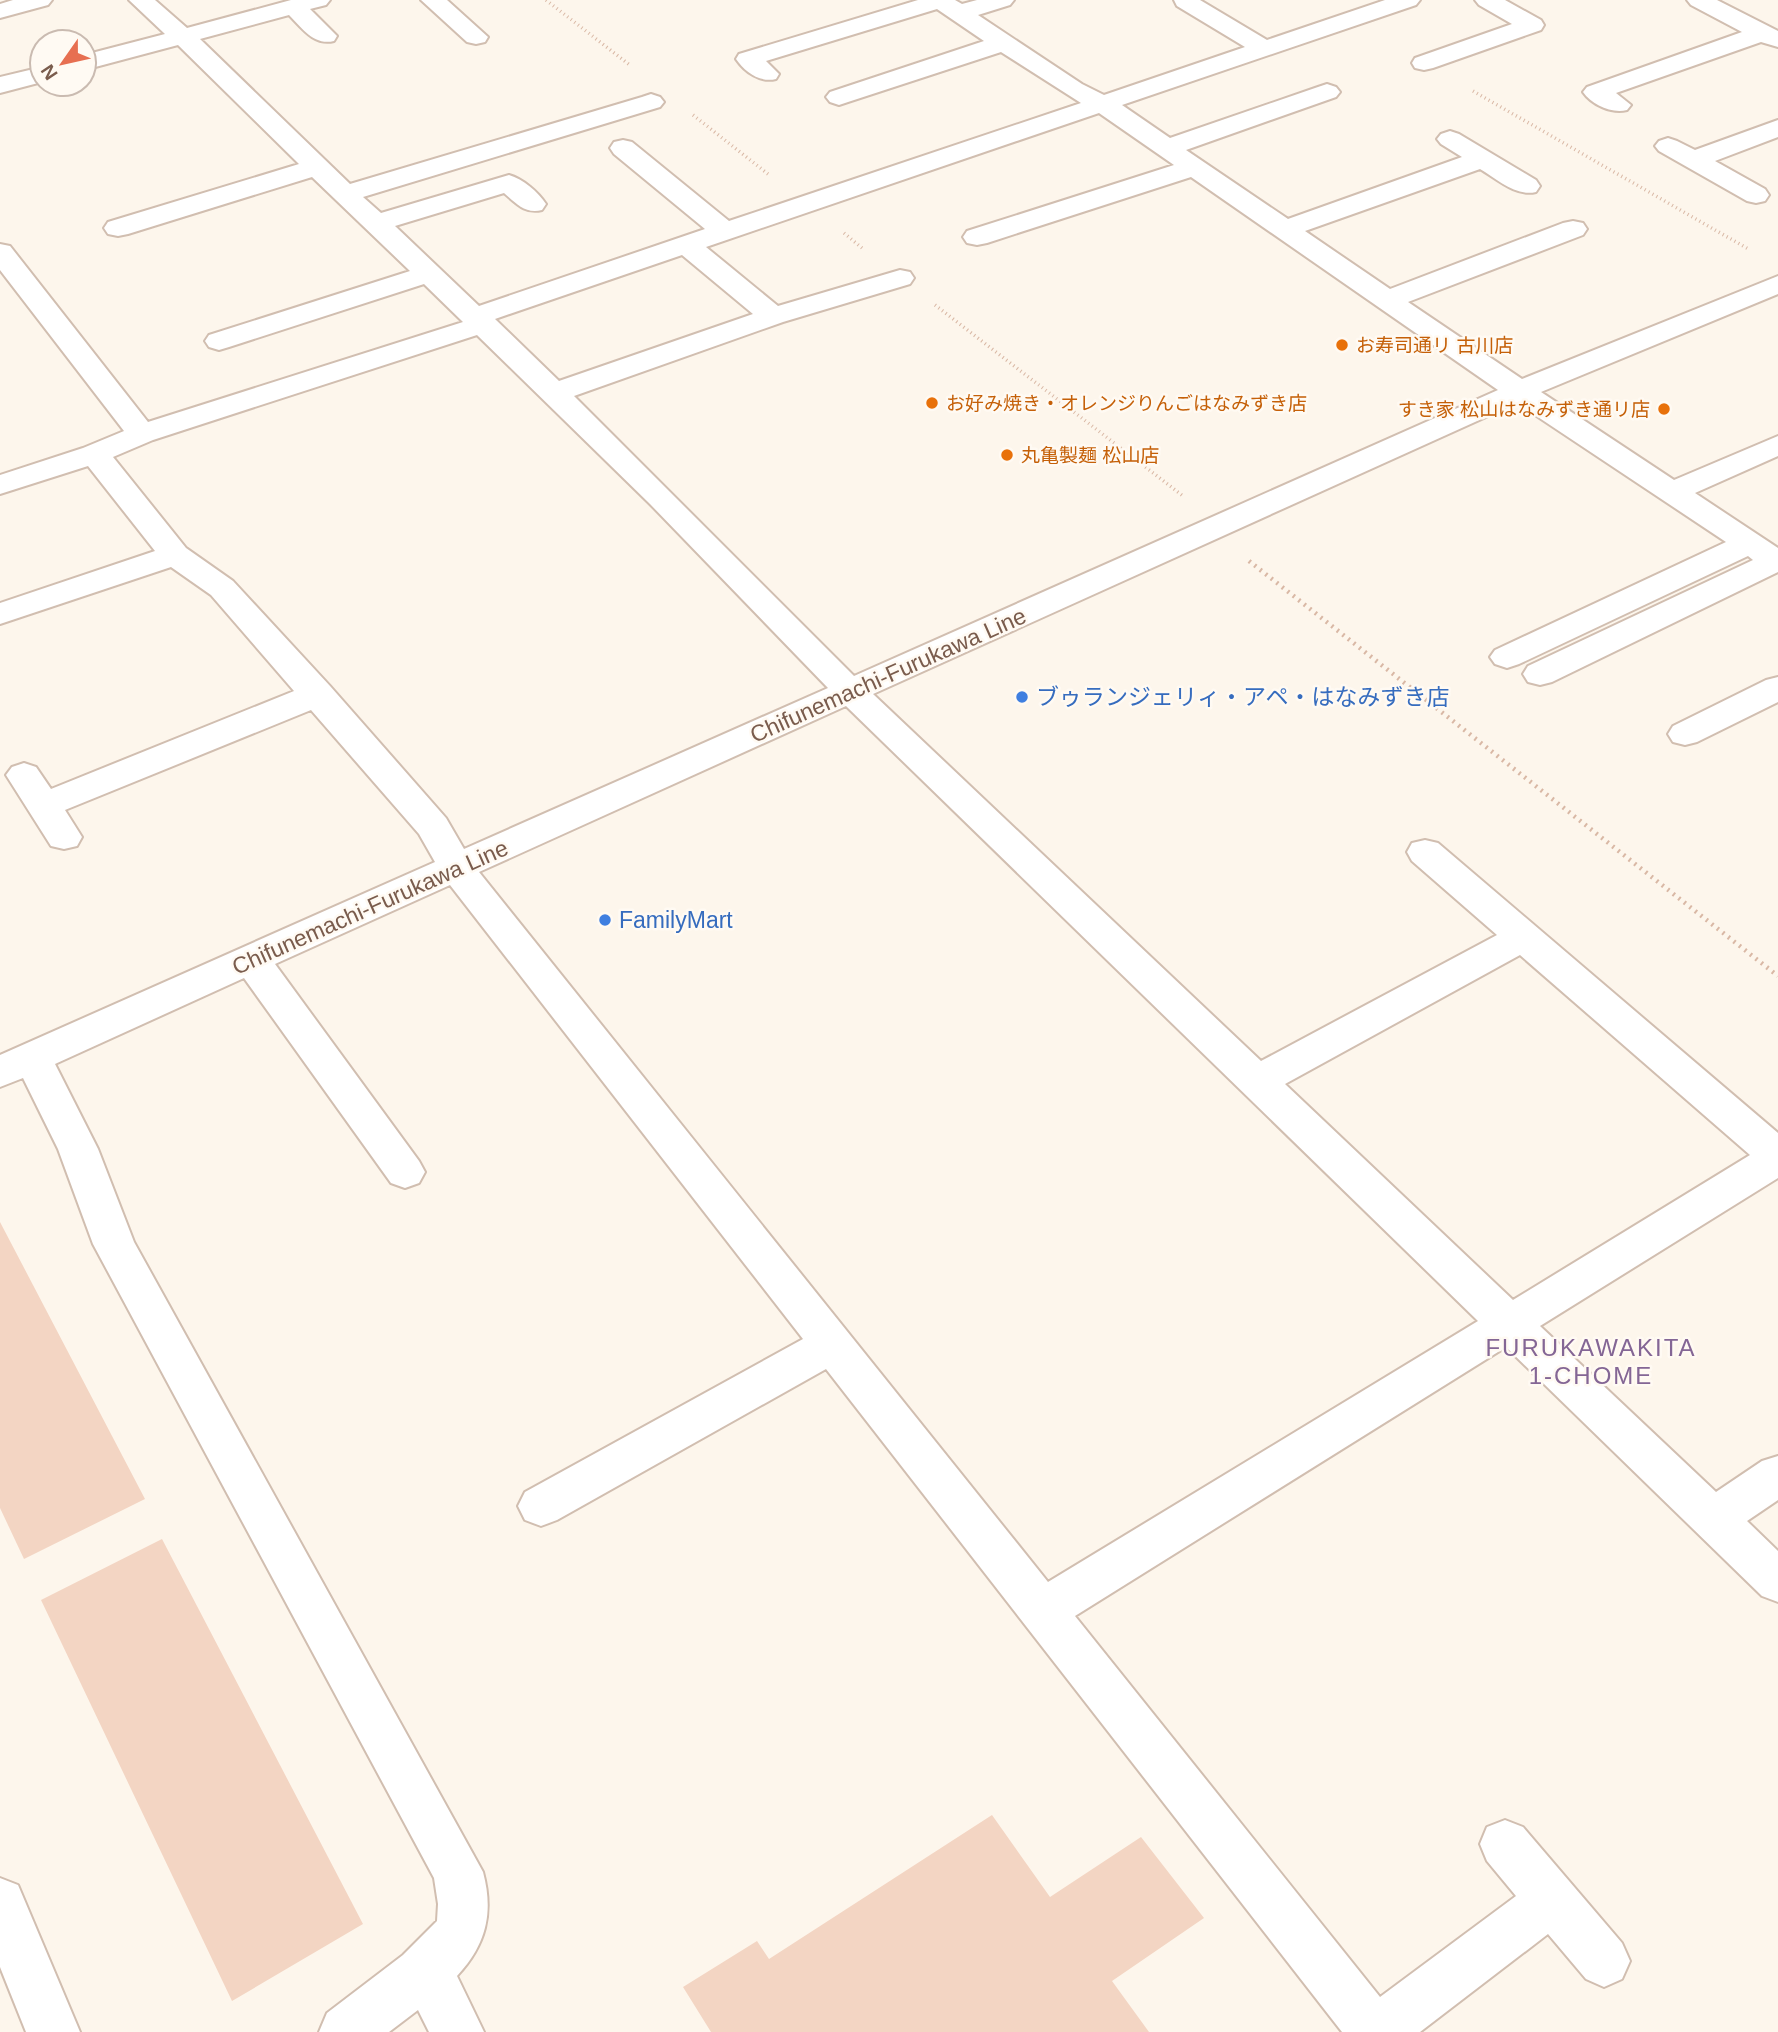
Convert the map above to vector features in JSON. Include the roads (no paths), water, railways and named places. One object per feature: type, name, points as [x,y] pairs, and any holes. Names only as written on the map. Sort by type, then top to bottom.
[{"type":"street","points":[[0,10],[40,0]]},
{"type":"street","points":[[141,0],[185,37],[480,320],[775,612],[851,692],[1778,1581]]},
{"type":"street","points":[[98,59],[318,0]]},
{"type":"street","points":[[433,0],[476,37]]},
{"type":"street","points":[[767,74],[748,59],[946,5],[1002,0]]},
{"type":"street","points":[[1189,7],[1225,0]]},
{"type":"street","points":[[0,485],[480,320],[687,245],[1408,0]]},
{"type":"street","points":[[1431,54],[1532,25],[1486,0]]},
{"type":"street","points":[[1699,0],[1767,29]]},
{"type":"street","points":[[946,5],[1073,89],[1102,104],[1519,391],[1768,555]]},
{"type":"street","points":[[294,7],[325,36]]},
{"type":"street","points":[[1189,7],[1265,49]]},
{"type":"street","points":[[1618,104],[1595,92],[1767,29]]},
{"type":"street","points":[[841,98],[1003,43]]},
{"type":"street","points":[[0,85],[28,78]]},
{"type":"street","points":[[1166,148],[1327,92]]},
{"type":"street","points":[[346,194],[651,102]]},
{"type":"street","points":[[1694,160],[1778,128]]},
{"type":"street","points":[[1450,139],[1527,186]]},
{"type":"street","points":[[1668,146],[1756,194]]},
{"type":"street","points":[[623,148],[725,232]]},
{"type":"street","points":[[1285,229],[1482,159]]},
{"type":"street","points":[[118,228],[318,167]]},
{"type":"street","points":[[977,237],[1194,167]]},
{"type":"street","points":[[377,223],[509,183],[533,204]]},
{"type":"street","points":[[1387,300],[1573,229]]},
{"type":"street","points":[[687,245],[773,316]]},
{"type":"street","points":[[0,252],[142,434]]},
{"type":"street","points":[[219,341],[430,273]]},
{"type":"street","points":[[554,393],[773,316],[900,278]]},
{"type":"street","name":"Chifunemachi-Furukawa Line","points":[[16,1065],[1519,391],[1778,284]]},
{"type":"street","points":[[1672,492],[1778,445]]},
{"type":"street","points":[[94,454],[175,555],[222,588],[433,827],[457,869],[1376,2032],[1552,1900]]},
{"type":"street","points":[[0,614],[175,555]]},
{"type":"street","points":[[1507,657],[1768,555]]},
{"type":"street","points":[[1540,674],[1768,555]]},
{"type":"street","points":[[1685,734],[1778,688]]},
{"type":"street","points":[[44,805],[318,694]]},
{"type":"street","points":[[24,775],[64,837]]},
{"type":"street","points":[[1042,1611],[1778,1157],[1425,852]]},
{"type":"street","points":[[1257,1081],[1523,937]]},
{"type":"street","points":[[251,960],[405,1172]]},
{"type":"street","points":[[16,1065],[78,1149],[114,1244],[458,1872],[464,1900],[458,1935],[426,1970],[346,2032]]},
{"type":"street","points":[[541,1506],[831,1345]]},
{"type":"street","points":[[1713,1520],[1778,1475]]},
{"type":"street","points":[[1505,1844],[1604,1961]]},
{"type":"street","points":[[0,1903],[53,2032]]},
{"type":"street","points":[[426,1970],[457,2032]]},
{"type":"place","name":"お寿司通リ 古川店","points":[[1342,345]]},
{"type":"place","name":"お好み焼き・オレンジりんごはなみずき店","points":[[932,403]]},
{"type":"place","name":"すき家 松山はなみずき通リ店","points":[[1664,409]]},
{"type":"place","name":"丸亀製麺 松山店","points":[[1007,455]]},
{"type":"place","name":"ブゥランジェリィ・アペ・はなみずき店","points":[[1022,697]]},
{"type":"place","name":"FamilyMart","points":[[605,920]]},
{"type":"district","name":"FURUKAWAKITA 1-CHOME","points":[[1591,1362]]}]
